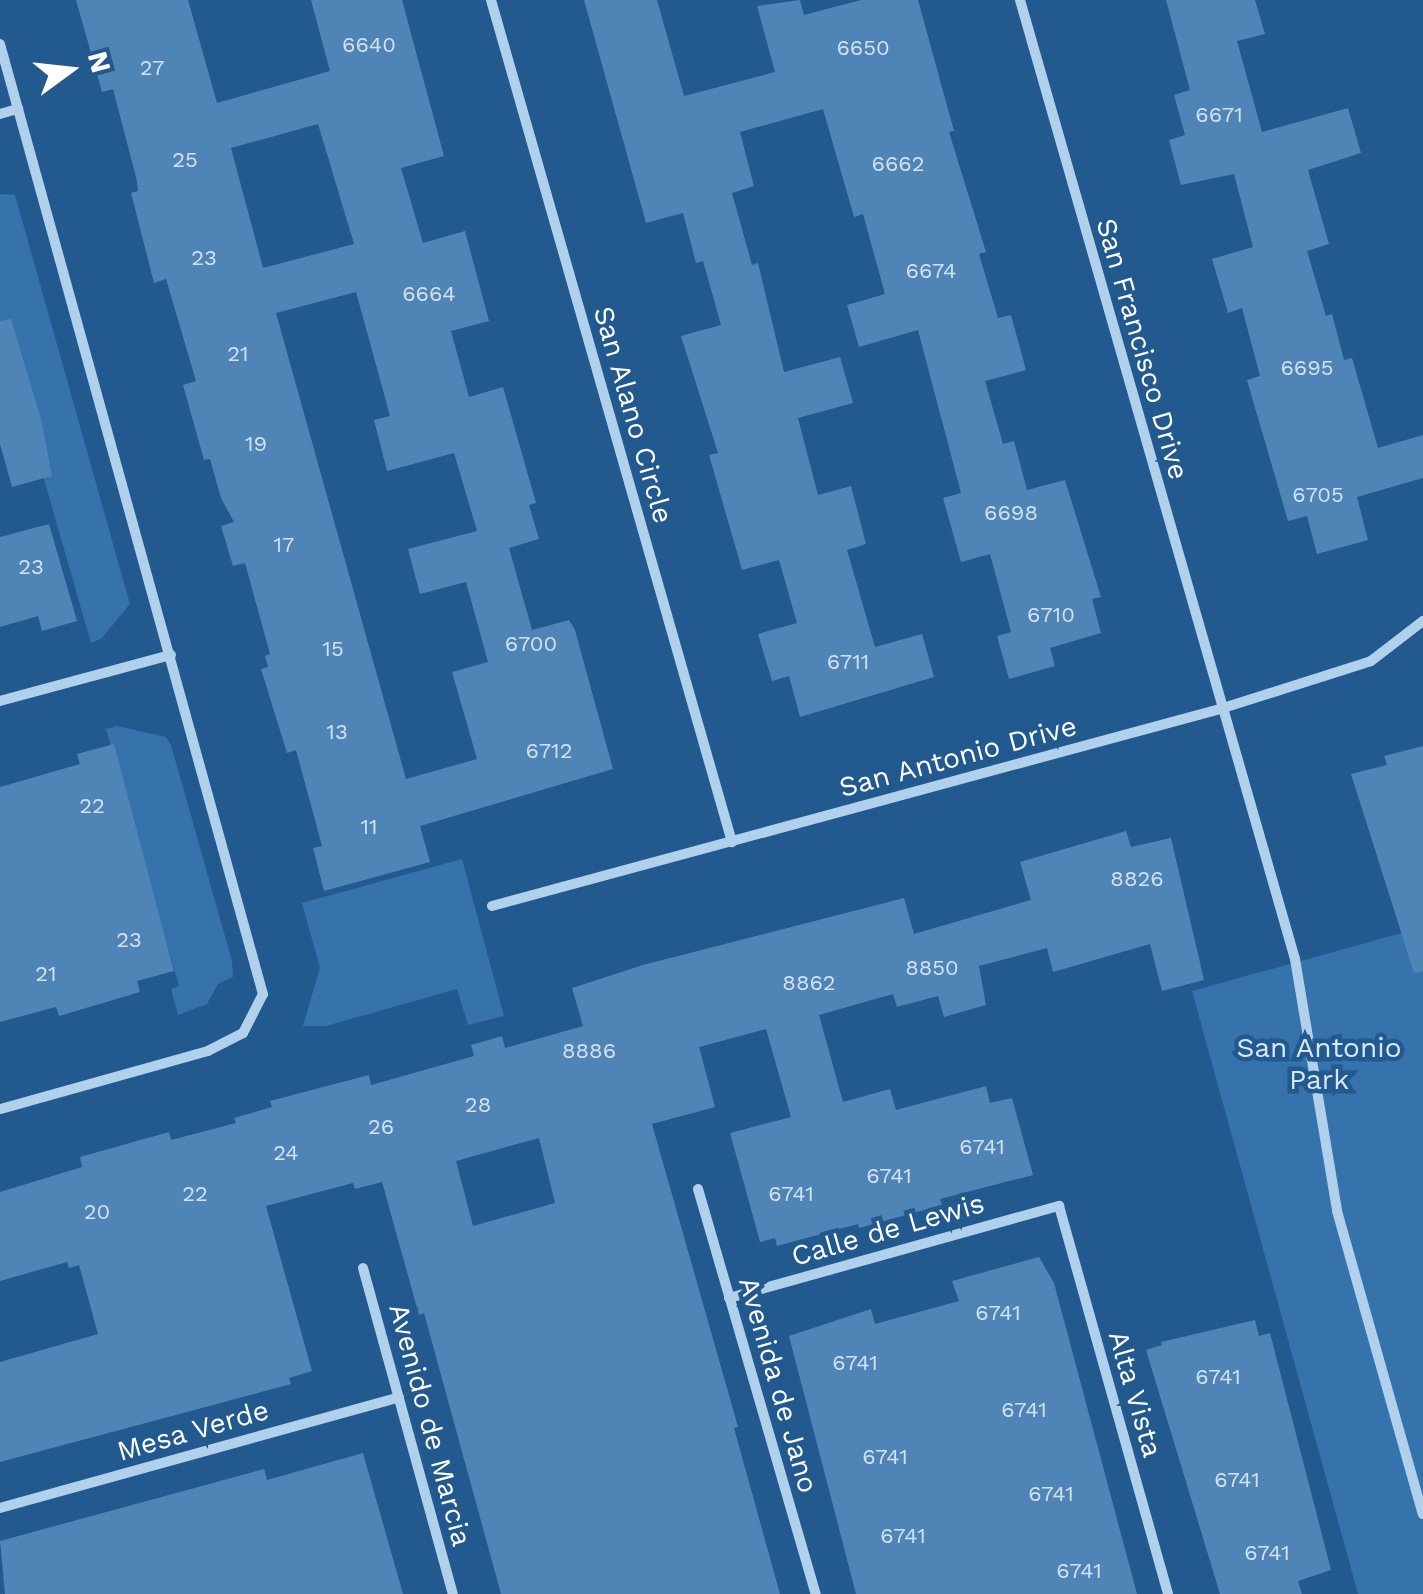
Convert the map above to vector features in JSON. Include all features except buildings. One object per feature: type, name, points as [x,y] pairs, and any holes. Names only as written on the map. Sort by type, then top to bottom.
[{"type":"street","name":"San Alano Circle","points":[[492,0],[732,842]]},
{"type":"street","name":"San Francisco Drive","points":[[1020,0],[1294,959],[1338,1211],[1423,1514]]},
{"type":"street","points":[[0,44],[263,994],[243,1033],[208,1050],[0,1109]]},
{"type":"street","points":[[0,114],[18,108]]},
{"type":"street","name":"San Antonio Drive","points":[[492,906],[1220,709],[1371,661],[1423,621]]},
{"type":"street","points":[[0,701],[170,656]]},
{"type":"street","name":"Avenida de Jano","points":[[698,1189],[816,1594]]},
{"type":"street","name":"Calle de Lewis","points":[[729,1298],[1060,1206]]},
{"type":"street","name":"Alta Vista","points":[[1060,1206],[1168,1594]]},
{"type":"street","name":"Avenido de Marcia","points":[[363,1268],[453,1594]]},
{"type":"street","name":"Mesa Verde","points":[[0,1508],[399,1397]]},
{"type":"green space","points":[[0,194],[15,195],[130,604],[101,639],[91,643],[0,326]]},
{"type":"green space","points":[[117,726],[166,737],[171,745],[232,961],[233,977],[218,984],[207,1004],[178,1015],[171,989],[179,986],[106,729]]},
{"type":"green space","points":[[462,859],[504,1016],[468,1025],[457,989],[326,1026],[303,1026],[320,968],[302,903]]},
{"type":"green space","name":"San Antonio Park","points":[[1423,927],[1423,1594],[1358,1594],[1192,991]]}]
